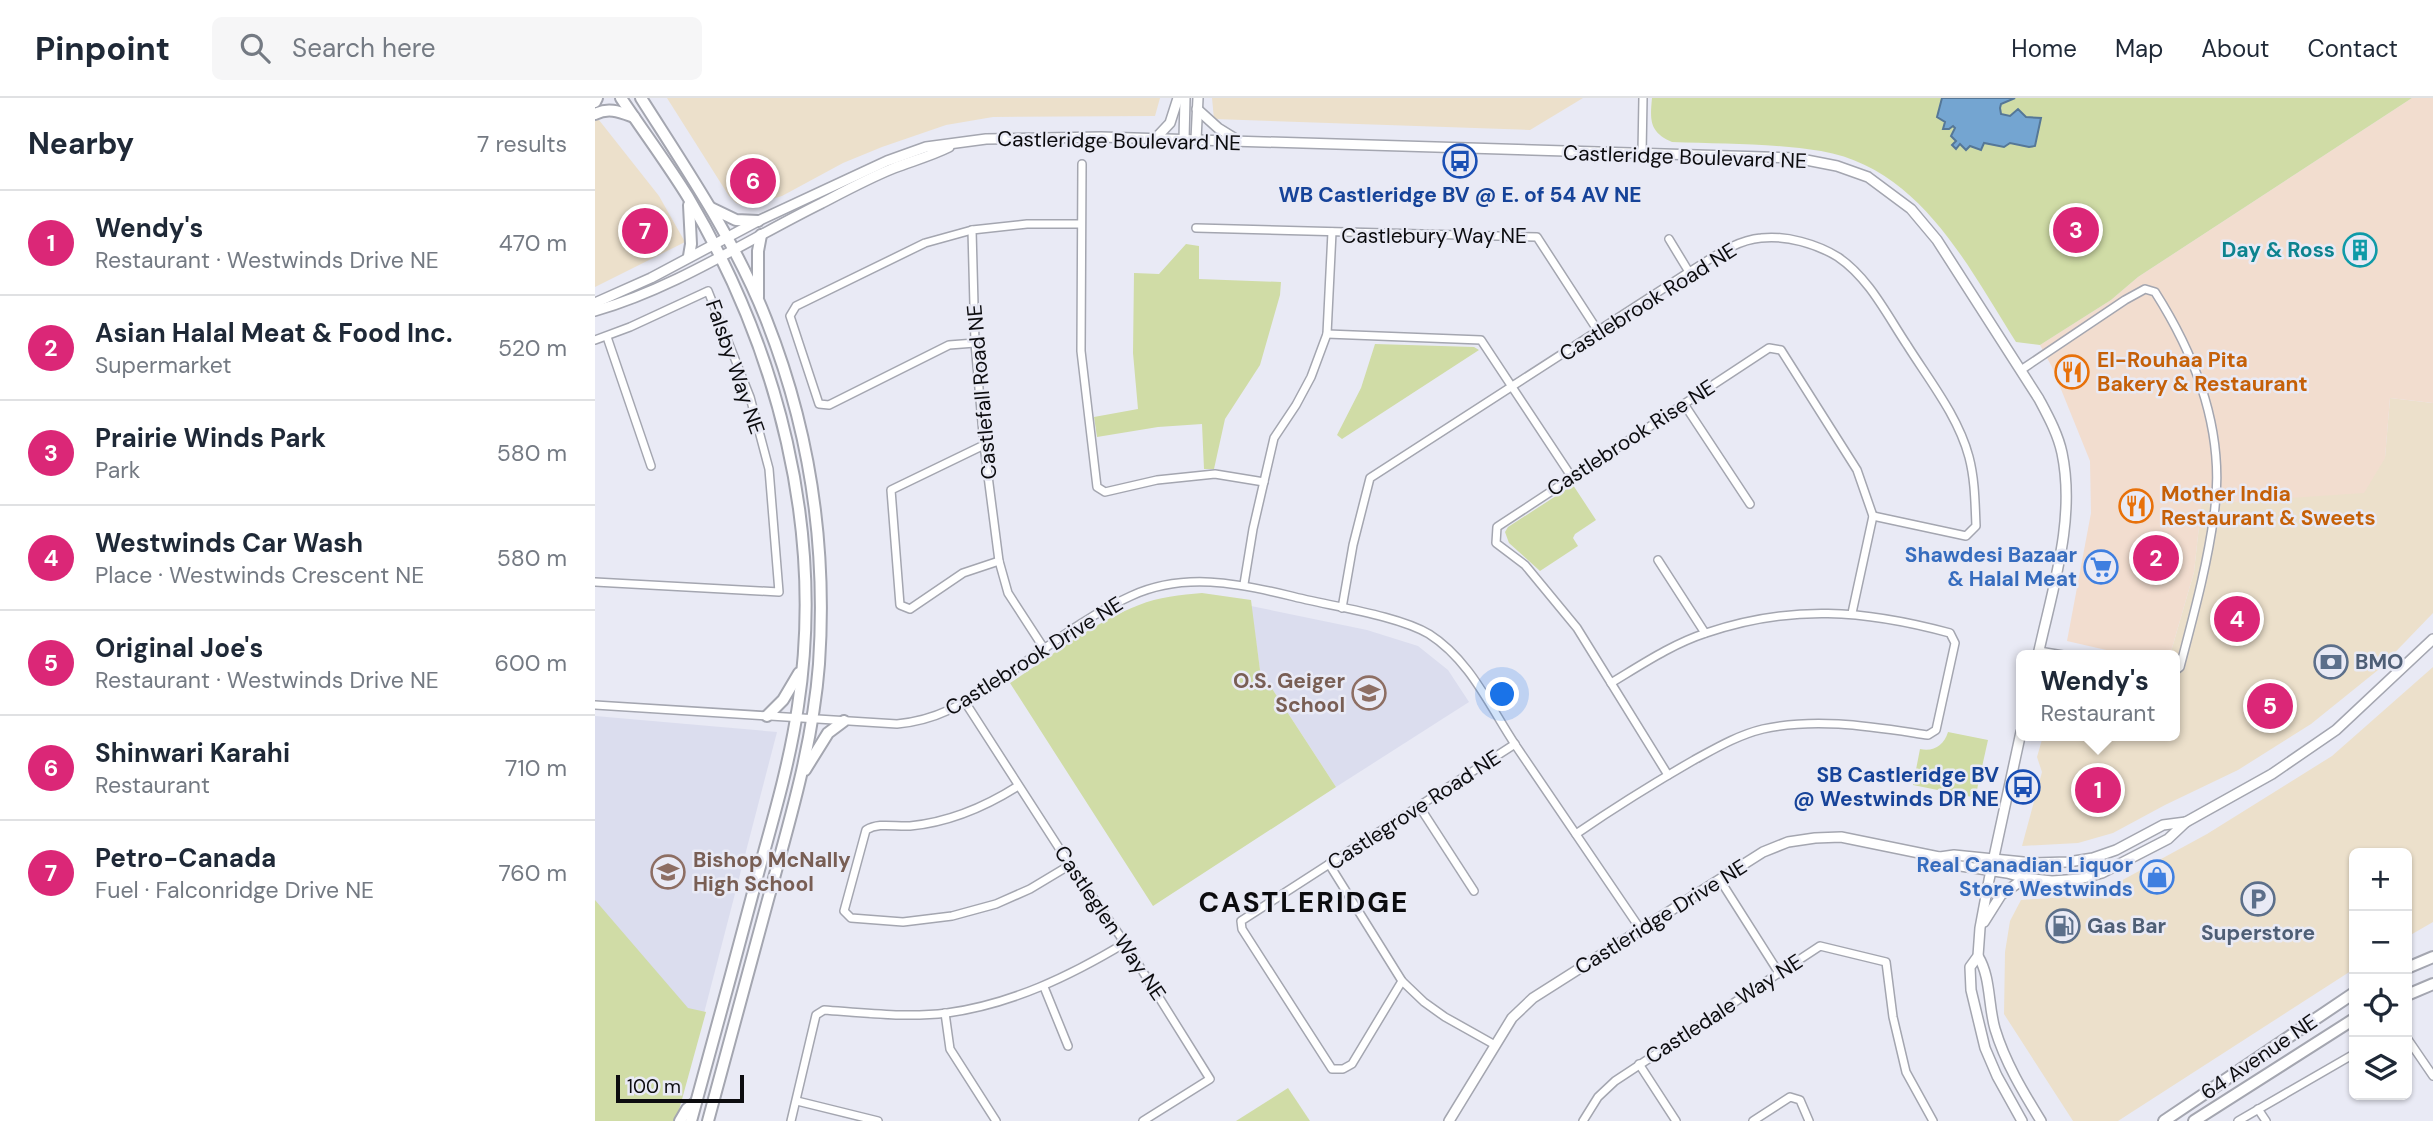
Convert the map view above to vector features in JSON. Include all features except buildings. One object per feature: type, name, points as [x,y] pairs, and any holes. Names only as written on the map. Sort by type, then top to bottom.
[{"type":"main road","points":[[621,98],[689,199],[752,326],[776,395],[789,447],[803,552],[805,634],[796,718],[778,798],[691,1121]]},
{"type":"main road","points":[[641,98],[711,208],[758,300],[792,393],[806,447],[815,496],[820,552],[822,600],[818,666],[802,776],[708,1121]]},
{"type":"main road","points":[[595,114],[613,110],[634,117]]},
{"type":"main road","points":[[689,199],[689,256]]},
{"type":"main road","points":[[711,208],[736,220],[758,220]]},
{"type":"main road","points":[[758,300],[758,251],[761,235]]},
{"type":"main road","points":[[767,716],[783,700],[802,667]]},
{"type":"main road","points":[[802,776],[828,733],[844,721]]},
{"type":"main road","points":[[2412,966],[2433,957]]},
{"type":"main road","points":[[2412,993],[2433,984]]},
{"type":"main road","name":"64 Avenue NE","points":[[2164,1121],[2349,996]]},
{"type":"main road","name":"64 Avenue NE","points":[[2194,1121],[2349,1022]]},
{"type":"main road","points":[[680,1121],[687,1109],[696,1102]]},
{"type":"street","points":[[1155,139],[1170,123],[1178,98]]},
{"type":"street","points":[[1184,139],[1185,98]]},
{"type":"street","points":[[1196,140],[1198,98]]},
{"type":"street","points":[[1641,153],[1643,98]]},
{"type":"street","points":[[1197,109],[1217,128],[1240,142]]},
{"type":"street","name":"Castleridge Boulevard NE","points":[[595,303],[651,278],[758,220],[887,161],[926,147],[986,139],[1184,139],[1641,153],[1796,158],[1837,166],[1868,177],[1911,209],[1937,240],[2021,370],[2051,422],[2061,451],[2066,491],[2064,530],[2039,650]]},
{"type":"street","name":"Castleridge Boulevard NE","points":[[595,311],[660,287],[893,168],[934,155],[953,145]]},
{"type":"street","points":[[1082,164],[1081,351],[1097,486],[1105,492],[1157,480],[1215,474],[1264,482]]},
{"type":"street","points":[[975,343],[949,345],[829,405],[819,404],[790,316],[796,306],[913,249],[972,230],[1027,224],[1081,224]]},
{"type":"street","points":[[1196,228],[1332,232]]},
{"type":"street","name":"Castlefall Road NE","points":[[972,230],[975,343],[984,444],[999,561],[1008,593],[1045,650]]},
{"type":"street","name":"Castlebury Way NE","points":[[1244,584],[1253,529],[1274,438],[1306,386],[1327,334],[1332,232],[1537,237],[1598,331]]},
{"type":"street","name":"Castlebrook Road NE","points":[[1342,608],[1353,545],[1370,478],[1689,272],[1733,246],[1761,238],[1794,240],[1816,246],[1838,257],[1869,288],[1946,406],[1961,435],[1969,457],[1975,488],[1976,526],[1966,536],[1873,516]]},
{"type":"street","points":[[1669,239],[1689,272]]},
{"type":"street","points":[[2021,370],[2145,289],[2155,292],[2177,327],[2205,395],[2213,435],[2216,474],[2215,512],[2201,587],[2180,668]]},
{"type":"street","name":"Falsby Way NE","points":[[595,340],[708,291],[750,397],[769,470],[779,592],[595,582]]},
{"type":"street","points":[[1327,334],[1481,340],[1571,476]]},
{"type":"street","points":[[607,337],[651,466]]},
{"type":"street","name":"Castlebrook Rise NE","points":[[1668,775],[1577,628],[1525,565],[1496,543],[1497,527],[1769,348],[1781,350],[1857,470],[1873,516]]},
{"type":"street","points":[[1684,404],[1750,504]]},
{"type":"street","points":[[984,444],[891,491],[900,605],[910,609],[963,573],[999,561]]},
{"type":"street","points":[[1852,613],[1873,516]]},
{"type":"street","points":[[1658,561],[1705,633]]},
{"type":"street","name":"Castlebrook Drive NE","points":[[595,705],[897,724],[921,722],[965,702],[1087,620],[1132,595],[1175,582],[1244,584],[1394,621],[1427,633],[1446,648],[1462,663],[1640,930]]},
{"type":"street","points":[[1576,834],[1668,775],[1731,740],[1762,729],[1842,723],[1928,735],[1936,730],[1955,643],[1950,633],[1907,621],[1852,613],[1779,616],[1705,633],[1657,656],[1611,683]]},
{"type":"street","points":[[2186,822],[2272,774],[2336,730],[2433,639]]},
{"type":"street","name":"Castleglen Way NE","points":[[965,702],[1070,865],[1125,943],[1210,1079],[1143,1121]]},
{"type":"street","points":[[2019,741],[1980,928],[1978,956],[1970,967],[1971,990],[1978,1025],[1997,1076],[2022,1121]]},
{"type":"street","name":"Castlegrove Road NE","points":[[1402,981],[1352,1064],[1343,1069],[1332,1069],[1242,929],[1241,921],[1515,744]]},
{"type":"street","points":[[1018,786],[991,804],[952,819],[910,826],[873,825],[866,830],[844,911],[851,918],[903,922],[951,916],[996,904],[1030,889],[1070,865]]},
{"type":"street","points":[[1419,806],[1474,891]]},
{"type":"street","name":"Castleridge Drive NE","points":[[1939,857],[1954,855],[2033,863],[2068,862],[2093,858],[2116,850],[2163,825],[2186,822]]},
{"type":"street","name":"Castleridge Drive NE","points":[[1449,1121],[1512,1018],[1534,998],[1763,852],[1788,842],[1841,837],[1939,857],[1954,865],[2052,881],[2080,879],[2102,873],[2168,839],[2186,822]]},
{"type":"street","points":[[1329,864],[1402,981],[1445,1017],[1495,1045]]},
{"type":"street","points":[[1980,928],[2001,895],[2025,878]]},
{"type":"street","points":[[1720,880],[1779,973]]},
{"type":"street","points":[[791,1121],[816,1015],[824,1010],[885,1015],[945,1013],[987,1004],[1044,987],[1125,943]]},
{"type":"street","name":"Castledale Way NE","points":[[1583,1121],[1598,1097],[1615,1080],[1820,946],[1886,962],[1893,1017],[1906,1072],[1933,1121]]},
{"type":"street","points":[[1978,956],[1986,968],[1995,1029],[2016,1078],[2041,1121]]},
{"type":"street","points":[[1044,987],[1068,1046]]},
{"type":"street","points":[[945,1013],[950,1049],[996,1121]]},
{"type":"street","points":[[2412,1045],[2433,1076]]},
{"type":"street","points":[[2238,1121],[2349,1057]]},
{"type":"street","points":[[1639,1065],[1676,1121]]},
{"type":"street","points":[[1753,1121],[1790,1097],[1800,1100],[1809,1121]]},
{"type":"street","points":[[797,1101],[878,1121]]},
{"type":"street","points":[[2257,1109],[2266,1121]]},
{"type":"shaded area","points":[[667,98],[1160,98],[1155,116],[993,117],[946,125],[882,147],[843,163],[782,196],[746,207],[729,196]]},
{"type":"shaded area","points":[[1212,98],[1583,98],[1530,130],[1214,119]]},
{"type":"shaded area","points":[[2412,98],[2433,98],[2433,403],[2390,398],[2385,458],[2364,493],[2233,502],[2202,499],[2194,572],[2171,650],[2106,650],[2067,641],[2091,513],[2090,461],[2052,367],[2040,345],[2111,300],[2138,277]]},
{"type":"shaded area","points":[[595,115],[659,196],[685,242],[595,287]]},
{"type":"shaded area","points":[[2390,398],[2433,403],[2433,613],[2378,670],[2311,724],[2238,770],[2113,833],[2078,843],[2022,846],[2042,772],[2037,757],[2042,741],[2180,741],[2180,650],[2171,650],[2194,572],[2202,498],[2233,502],[2385,457]]},
{"type":"shaded area","name":"O.S. Geiger School","points":[[1251,606],[1367,630],[1418,646],[1448,670],[1469,702],[1336,787],[1260,670]]},
{"type":"shaded area","points":[[2433,667],[2433,922],[2412,934],[2412,848],[2349,848],[2349,972],[2118,1121],[2073,1121],[2004,1014],[2005,952],[2010,921],[2021,900],[2095,895],[2207,834],[2332,756]]},
{"type":"shaded area","name":"Bishop McNally High School","points":[[595,716],[777,732],[676,1121],[595,1121]]},
{"type":"green space","points":[[1652,98],[2412,98],[2138,277],[2111,300],[2040,345],[2016,342],[1959,252],[1937,224],[1913,199],[1886,177],[1856,161],[1803,148],[1672,142],[1655,129],[1651,113]]},
{"type":"green space","points":[[1186,244],[1199,246],[1199,279],[1281,282],[1280,295],[1260,365],[1225,419],[1214,469],[1204,469],[1202,424],[1158,427],[1097,437],[1094,417],[1138,409],[1133,353],[1134,273],[1159,274]]},
{"type":"green space","points":[[1375,344],[1474,347],[1479,350],[1342,439],[1337,435],[1361,388]]},
{"type":"green space","points":[[1573,485],[1596,520],[1575,534],[1573,538],[1578,546],[1540,571],[1509,543],[1505,532],[1508,527]]},
{"type":"green space","points":[[1202,593],[1251,600],[1260,670],[1336,787],[1153,906],[1010,683],[1089,630],[1122,612],[1154,600]]},
{"type":"green space","points":[[1948,732],[1988,740],[1976,794],[1972,797],[1913,785],[1920,749],[1938,746]]},
{"type":"green space","points":[[595,900],[688,1008],[706,1012],[676,1121],[595,1121]]},
{"type":"green space","points":[[1288,1088],[1310,1121],[1236,1121]]},
{"type":"water","points":[[1942,98],[2015,98],[2001,104],[2001,114],[2010,116],[2018,109],[2026,117],[2041,118],[2035,146],[2010,143],[2004,147],[1984,143],[1981,150],[1970,146],[1966,150],[1960,144],[1956,149],[1952,145],[1956,141],[1951,136],[1955,128],[1953,126],[1943,129],[1945,122],[1937,117]]},
{"type":"place","name":"WB Castleridge BV @ E. of 54 AV NE","points":[[1460,161]]},
{"type":"place","name":"Shinwari Karahi","points":[[753,181]]},
{"type":"place","name":"Prairie Winds Park","points":[[2076,230]]},
{"type":"place","name":"Petro-Canada","points":[[645,231]]},
{"type":"place","name":"Day & Ross","points":[[2360,250]]},
{"type":"place","name":"El-Rouhaa Pita Bakery & Restaurant","points":[[2072,372]]},
{"type":"place","name":"Mother India Restaurant & Sweets","points":[[2136,506]]},
{"type":"place","name":"Asian Halal Meat & Food Inc.","points":[[2156,558]]},
{"type":"place","name":"Shawdesi Bazaar & Halal Meat","points":[[2101,567]]},
{"type":"place","name":"Westwinds Car Wash","points":[[2237,619]]},
{"type":"place","name":"BMO","points":[[2331,662]]},
{"type":"place","name":"O.S. Geiger School","points":[[1369,693]]},
{"type":"place","name":"Original Joe's","points":[[2270,706]]},
{"type":"place","name":"SB Castleridge BV @ Westwinds DR NE","points":[[2023,787]]},
{"type":"place","name":"Wendy's","points":[[2098,790]]},
{"type":"place","name":"Bishop McNally High School","points":[[668,872]]},
{"type":"place","name":"Real Canadian Liquor Store Westwinds","points":[[2157,877]]},
{"type":"place","name":"Superstore","points":[[2258,899]]},
{"type":"place","name":"Gas Bar","points":[[2063,926]]},
{"type":"district","name":"CASTLERIDGE","points":[[1304,902]]}]
